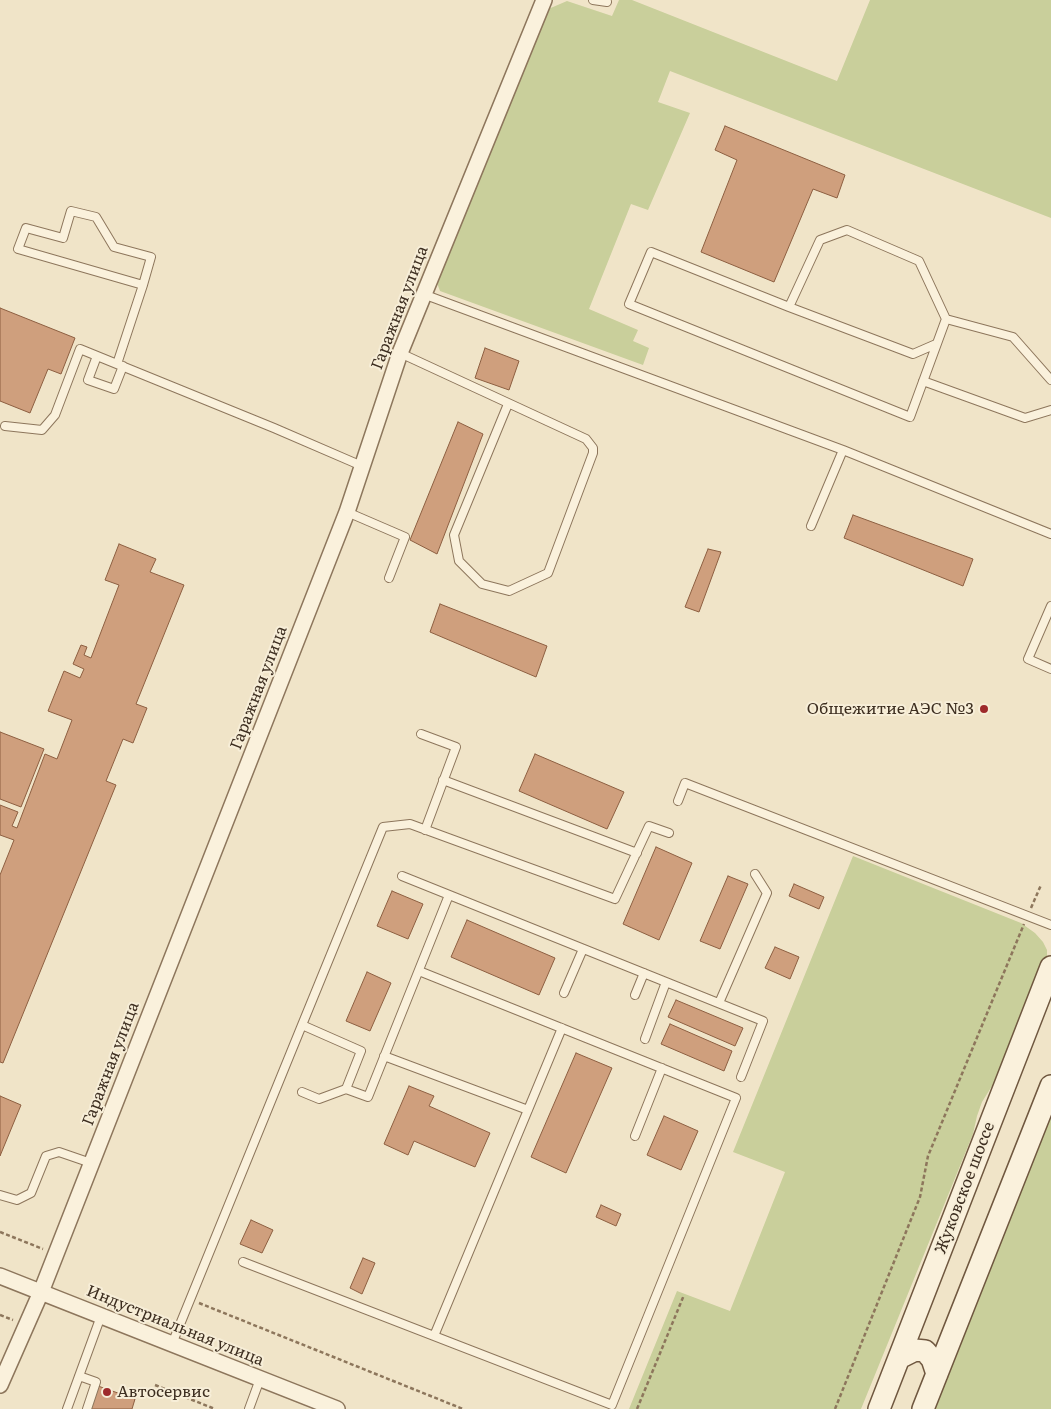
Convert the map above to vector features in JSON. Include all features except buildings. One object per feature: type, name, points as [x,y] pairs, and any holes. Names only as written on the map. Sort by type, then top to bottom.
[{"type":"main road","name":"Жуковское шоссе","points":[[879,1409],[1051,967]]},
{"type":"main road","points":[[923,1409],[1051,1086]]},
{"type":"main road","points":[[898,1358],[915,1350],[925,1351],[932,1359],[937,1374]]},
{"type":"street","name":"Гаражная улица","points":[[0,1385],[55,1255],[347,512],[400,353],[423,294],[544,0]]},
{"type":"street","name":"Индустриальная улица","points":[[0,1276],[260,1379],[321,1406],[337,1409]]},
{"type":"lane","points":[[593,0],[607,2]]},
{"type":"lane","points":[[97,356],[88,380],[114,389],[151,257],[114,247],[96,217],[71,211],[63,238],[26,228],[18,249],[143,285]]},
{"type":"lane","points":[[789,307],[820,240],[848,230],[919,261],[946,319],[910,417],[629,304],[651,252],[789,307],[913,354],[936,344]]},
{"type":"lane","points":[[423,294],[844,450],[1051,534]]},
{"type":"lane","points":[[946,319],[1013,337],[1051,380]]},
{"type":"lane","points":[[5,426],[42,430],[55,415],[80,349],[362,466]]},
{"type":"lane","points":[[400,353],[586,439],[593,448],[593,453],[548,573],[509,591],[482,584],[459,562],[454,536],[508,404]]},
{"type":"lane","points":[[923,381],[1025,418],[1051,410]]},
{"type":"lane","points":[[812,526],[844,450]]},
{"type":"lane","points":[[347,512],[405,538],[389,578]]},
{"type":"lane","points":[[1051,606],[1028,659],[1051,669]]},
{"type":"lane","points":[[421,734],[456,747],[425,830]]},
{"type":"lane","points":[[443,780],[636,853]]},
{"type":"lane","points":[[678,801],[686,783],[1051,925]]},
{"type":"lane","points":[[172,1344],[383,827],[410,824],[615,899],[649,826],[669,833]]},
{"type":"lane","points":[[719,1004],[767,892],[755,874]]},
{"type":"lane","points":[[402,876],[763,1021],[741,1077]]},
{"type":"lane","points":[[302,1092],[319,1099],[346,1089],[368,1097],[449,895]]},
{"type":"lane","points":[[564,993],[583,949]]},
{"type":"lane","points":[[243,1262],[612,1406],[736,1098],[419,971]]},
{"type":"lane","points":[[635,994],[644,973]]},
{"type":"lane","points":[[645,1039],[666,982]]},
{"type":"lane","points":[[302,1025],[360,1051],[346,1089]]},
{"type":"lane","points":[[434,1336],[562,1028]]},
{"type":"lane","points":[[384,1056],[528,1110]]},
{"type":"lane","points":[[635,1136],[662,1068]]},
{"type":"lane","points":[[0,1195],[17,1200],[30,1193],[46,1156],[59,1152],[91,1164]]},
{"type":"lane","points":[[67,1409],[101,1316]]},
{"type":"lane","points":[[79,1376],[96,1382],[87,1409]]},
{"type":"lane","points":[[249,1409],[260,1379]]},
{"type":"path","points":[[835,1409],[917,1205],[928,1156],[1041,885]]},
{"type":"path","points":[[0,1232],[55,1255]]},
{"type":"path","points":[[637,1409],[684,1295]]},
{"type":"path","points":[[190,1299],[463,1409]]},
{"type":"path","points":[[156,1385],[215,1409]]},
{"type":"green space","points":[[619,0],[632,0],[837,81],[870,0],[1051,0],[1051,218],[670,71],[658,102],[690,113],[648,210],[631,204],[589,309],[638,330],[633,341],[649,348],[643,365],[440,291],[437,283],[438,277],[546,10],[567,1],[612,16]]},
{"type":"green space","points":[[853,856],[1021,923],[1035,933],[1043,942],[1047,950],[1047,957],[997,1078],[982,1102],[973,1134],[861,1409],[629,1409],[677,1291],[730,1311],[785,1172],[733,1152]]},
{"type":"green space","points":[[1051,1111],[1051,1409],[935,1409]]},
{"type":"place","name":"Общежитие АЭС №3","points":[[984,709]]},
{"type":"place","name":"Автосервис","points":[[107,1392]]}]
